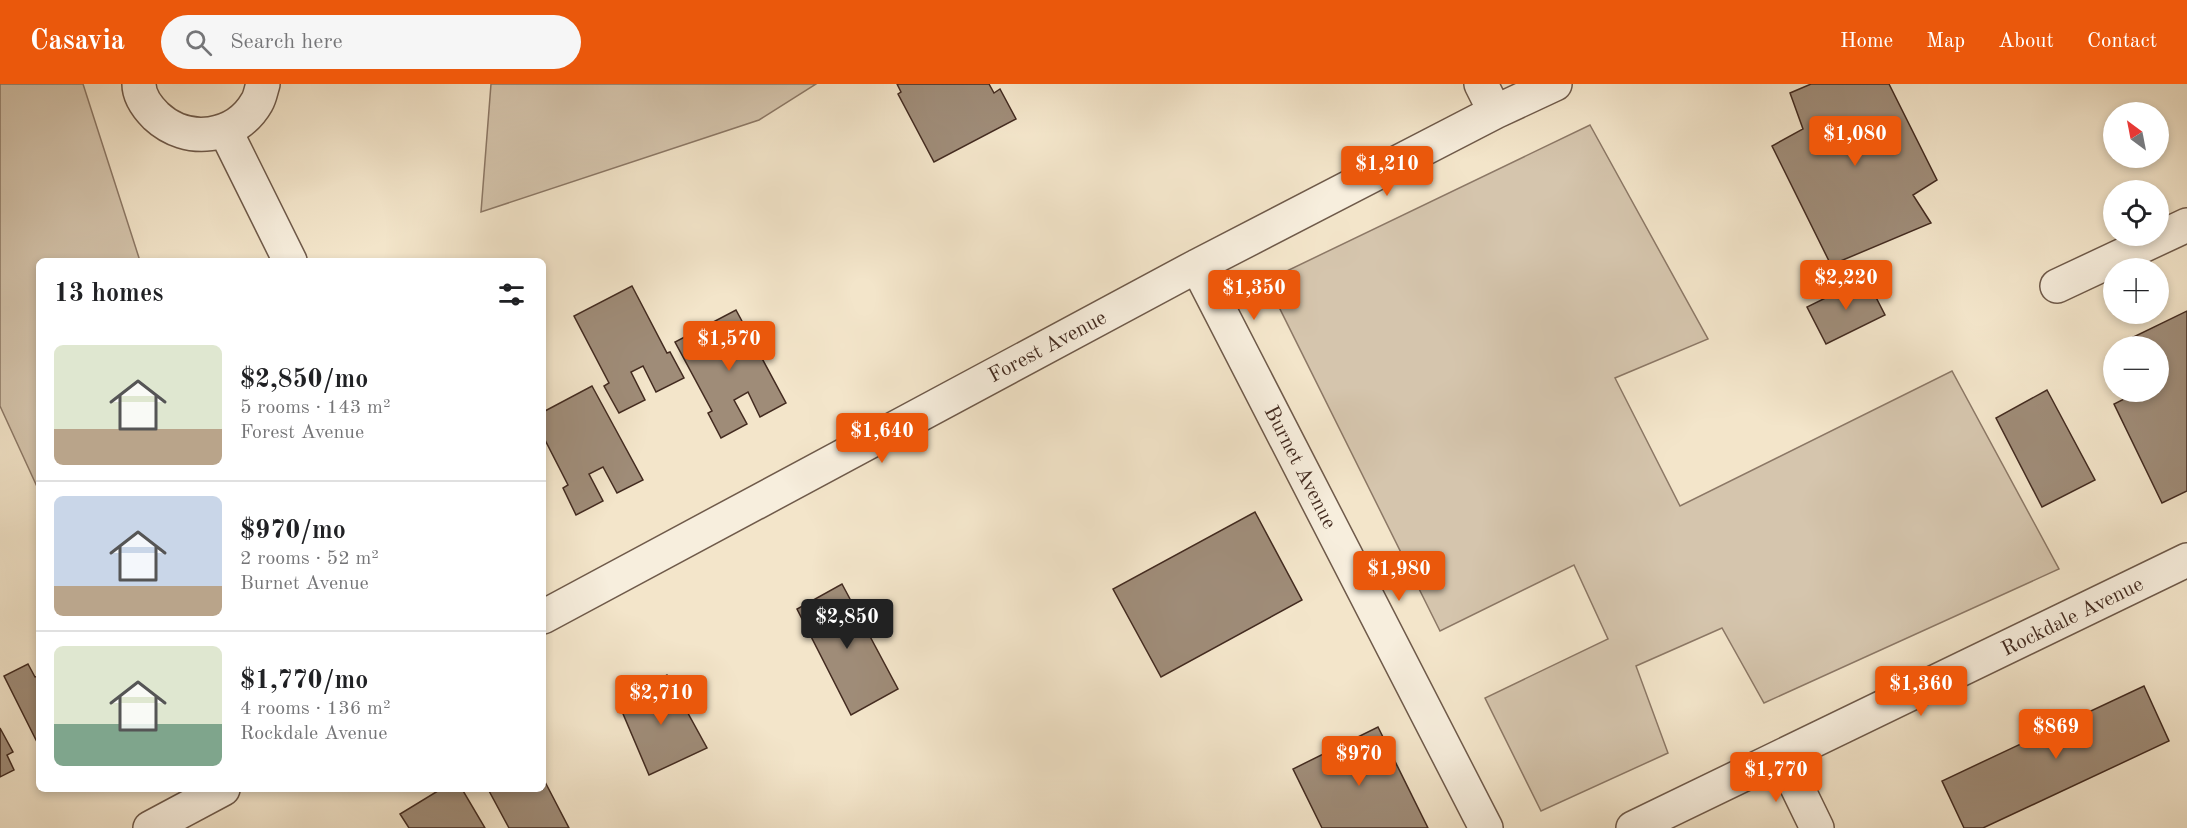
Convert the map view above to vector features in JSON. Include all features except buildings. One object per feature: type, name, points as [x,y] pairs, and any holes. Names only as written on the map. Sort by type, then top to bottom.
[{"type":"street","points":[[139,84],[149,109],[165,124],[185,133],[207,135],[225,130],[244,118],[258,101],[263,84]]},
{"type":"street","name":"Forest Avenue","points":[[546,615],[1197,266],[1488,98],[1555,84]]},
{"type":"street","points":[[225,130],[289,258]]},
{"type":"street","points":[[2057,286],[2187,225]]},
{"type":"street","name":"Burnet Avenue","points":[[1197,266],[1486,828]]},
{"type":"street","name":"Rockdale Avenue","points":[[1633,828],[2187,560]]},
{"type":"street","points":[[1782,756],[1817,828]]},
{"type":"street","points":[[150,828],[217,792]]},
{"type":"shaded area","points":[[0,84],[83,84],[139,258],[36,258],[36,484],[0,406]]},
{"type":"shaded area","points":[[491,84],[816,84],[759,120],[481,212]]},
{"type":"shaded area","points":[[1590,125],[1708,339],[1615,378],[1680,506],[1952,371],[2059,569],[1764,703],[1722,628],[1636,666],[1668,753],[1541,811],[1485,698],[1608,639],[1574,565],[1440,631],[1266,281]]}]
